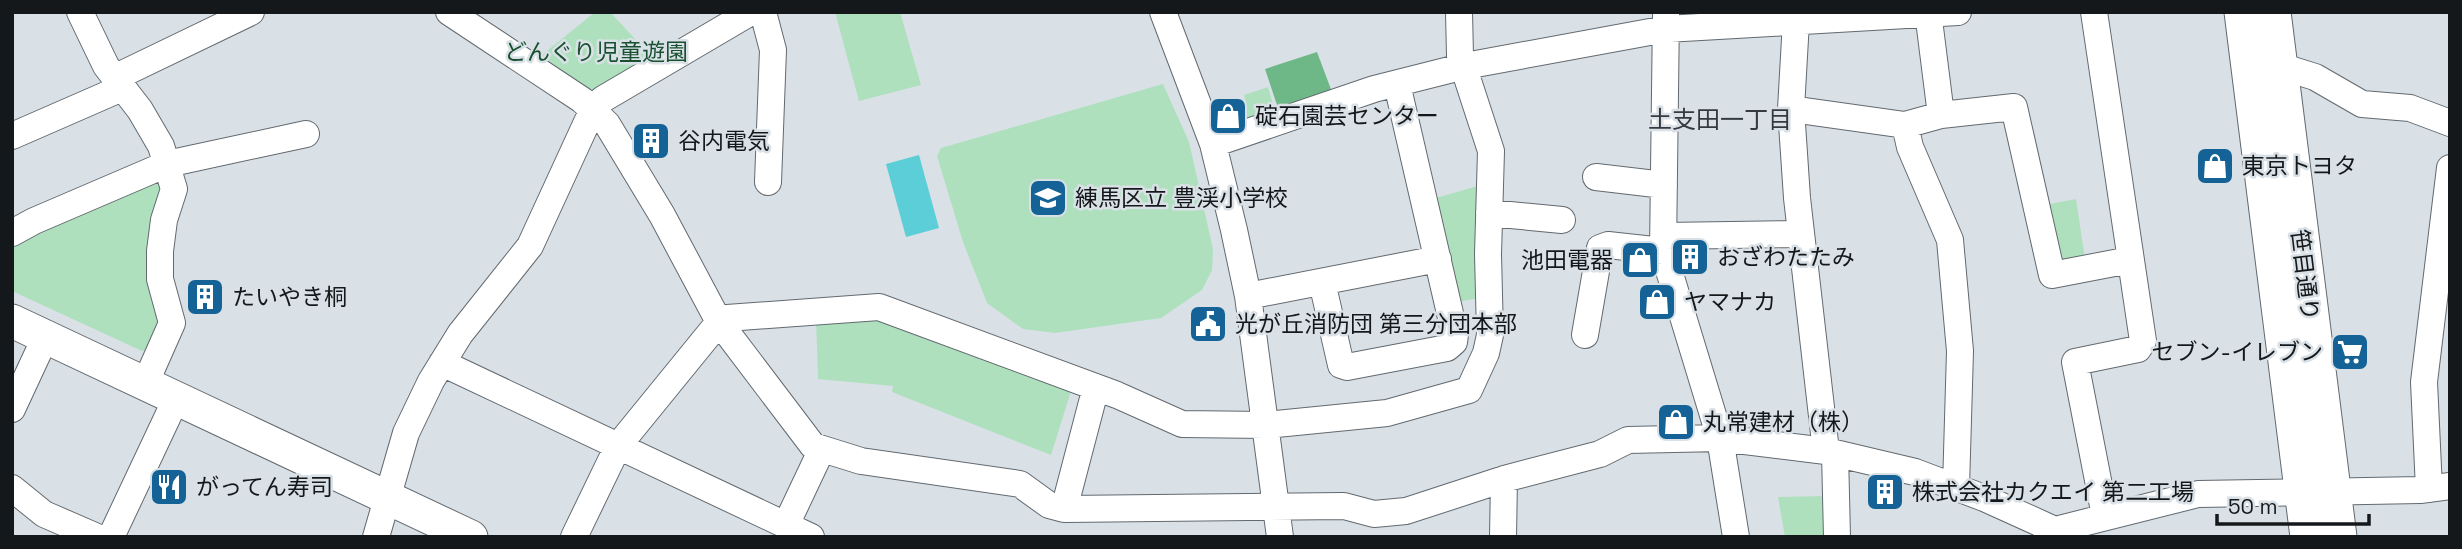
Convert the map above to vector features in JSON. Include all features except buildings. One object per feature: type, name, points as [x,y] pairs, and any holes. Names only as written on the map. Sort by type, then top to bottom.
[{"type":"main road","name":"笹目通り","points":[[2241,12],[2307,537]]},
{"type":"main road","name":"笹目通り","points":[[2274,12],[2340,537]]},
{"type":"main road","points":[[12,321],[471,537]]},
{"type":"street","points":[[80,12],[118,83],[141,110],[167,164],[174,189],[163,220],[160,251],[160,279],[172,323],[145,384]]},
{"type":"street","points":[[12,136],[251,12]]},
{"type":"street","points":[[449,12],[593,110],[607,124],[662,215],[719,323],[813,446],[821,451],[862,461],[1020,484],[1049,505],[1064,509],[1344,506],[1374,514],[1406,510],[1504,479],[1600,454],[1628,440],[1720,438],[1831,452],[1915,472],[1956,487],[2060,534],[2105,516],[2198,494],[2440,487],[2437,380],[2450,168]]},
{"type":"street","points":[[376,537],[406,433],[460,334],[530,246],[593,110],[603,99],[751,12]]},
{"type":"street","points":[[763,12],[773,50],[768,182]]},
{"type":"street","points":[[1163,12],[1213,144],[1248,296],[1280,537]]},
{"type":"street","points":[[574,537],[618,446],[719,323],[727,318],[879,307],[1096,387],[1182,424],[1266,425],[1387,413],[1469,390],[1490,343],[1491,151],[1460,56],[1459,12]]},
{"type":"street","points":[[1213,144],[1397,84],[1666,21],[1796,20],[1829,16],[1958,12]]},
{"type":"street","points":[[2094,12],[2142,346],[2075,362],[2105,516]]},
{"type":"street","points":[[1928,14],[1941,115]]},
{"type":"street","points":[[1796,20],[1791,109],[1801,233],[1831,452],[1837,537]]},
{"type":"street","points":[[1666,21],[1663,244],[1720,438],[1736,537]]},
{"type":"street","points":[[2280,66],[2315,77],[2362,104],[2410,108],[2450,123]]},
{"type":"street","points":[[1322,282],[1341,365],[1347,367],[1447,348],[1454,342],[1455,335],[1397,84]]},
{"type":"street","points":[[1791,109],[1905,125],[1941,115],[2014,107],[2052,275],[2130,260]]},
{"type":"street","points":[[1905,125],[1910,147],[1950,240],[1960,351],[1956,487]]},
{"type":"street","points":[[12,233],[167,164],[306,134]]},
{"type":"street","points":[[1596,177],[1664,185]]},
{"type":"street","points":[[1489,213],[1562,220]]},
{"type":"street","points":[[1585,335],[1600,248],[1608,245],[1663,244],[1801,233]]},
{"type":"street","points":[[1248,296],[1438,260]]},
{"type":"street","points":[[12,409],[45,338]]},
{"type":"street","points":[[442,363],[811,537]]},
{"type":"street","points":[[1064,509],[1096,387]]},
{"type":"street","points":[[111,537],[176,399]]},
{"type":"street","points":[[786,525],[821,451]]},
{"type":"street","points":[[1503,537],[1504,479]]},
{"type":"street","points":[[12,488],[44,514],[97,537]]},
{"type":"green space","name":"どんぐり児童遊園","points":[[595,12],[610,12],[651,56],[597,90],[583,90],[537,59]]},
{"type":"green space","points":[[835,12],[900,12],[921,85],[859,101]]},
{"type":"green space","points":[[1317,52],[1332,92],[1278,108],[1265,69]]},
{"type":"green space","points":[[1163,84],[1189,142],[1213,249],[1212,270],[1202,290],[1161,318],[1055,333],[1023,329],[987,303],[963,242],[937,156],[941,148]]},
{"type":"green space","points":[[1268,87],[1275,111],[1247,120],[1241,103],[1246,102],[1244,95]]},
{"type":"green space","points":[[154,175],[165,181],[162,317],[151,349],[142,351],[12,291],[12,240]]},
{"type":"green space","points":[[1481,185],[1480,298],[1457,302],[1436,198]]},
{"type":"green space","points":[[2076,199],[2085,259],[2063,265],[2044,205]]},
{"type":"green space","points":[[881,314],[1072,388],[1051,455],[892,392],[893,386],[818,379],[816,317]]},
{"type":"green space","points":[[1826,496],[1827,537],[1785,537],[1778,497]]},
{"type":"water","points":[[919,155],[939,228],[906,237],[886,164]]},
{"type":"place","name":"碇石園芸センター","points":[[1228,116]]},
{"type":"place","name":"谷内電気","points":[[651,141]]},
{"type":"place","name":"東京トヨタ","points":[[2215,166]]},
{"type":"place","name":"練馬区立 豊渓小学校","points":[[1048,198]]},
{"type":"place","name":"おざわたたみ","points":[[1690,257]]},
{"type":"place","name":"池田電器","points":[[1640,260]]},
{"type":"place","name":"たいやき桐","points":[[205,297]]},
{"type":"place","name":"ヤマナカ","points":[[1657,302]]},
{"type":"place","name":"光が丘消防団 第三分団本部","points":[[1208,324]]},
{"type":"place","name":"セブン-イレブン","points":[[2350,352]]},
{"type":"place","name":"丸常建材（株）","points":[[1676,422]]},
{"type":"place","name":"がってん寿司","points":[[169,487]]},
{"type":"place","name":"株式会社カクエイ 第二工場","points":[[1885,492]]},
{"type":"district","name":"土支田一丁目","points":[[1720,120]]}]
